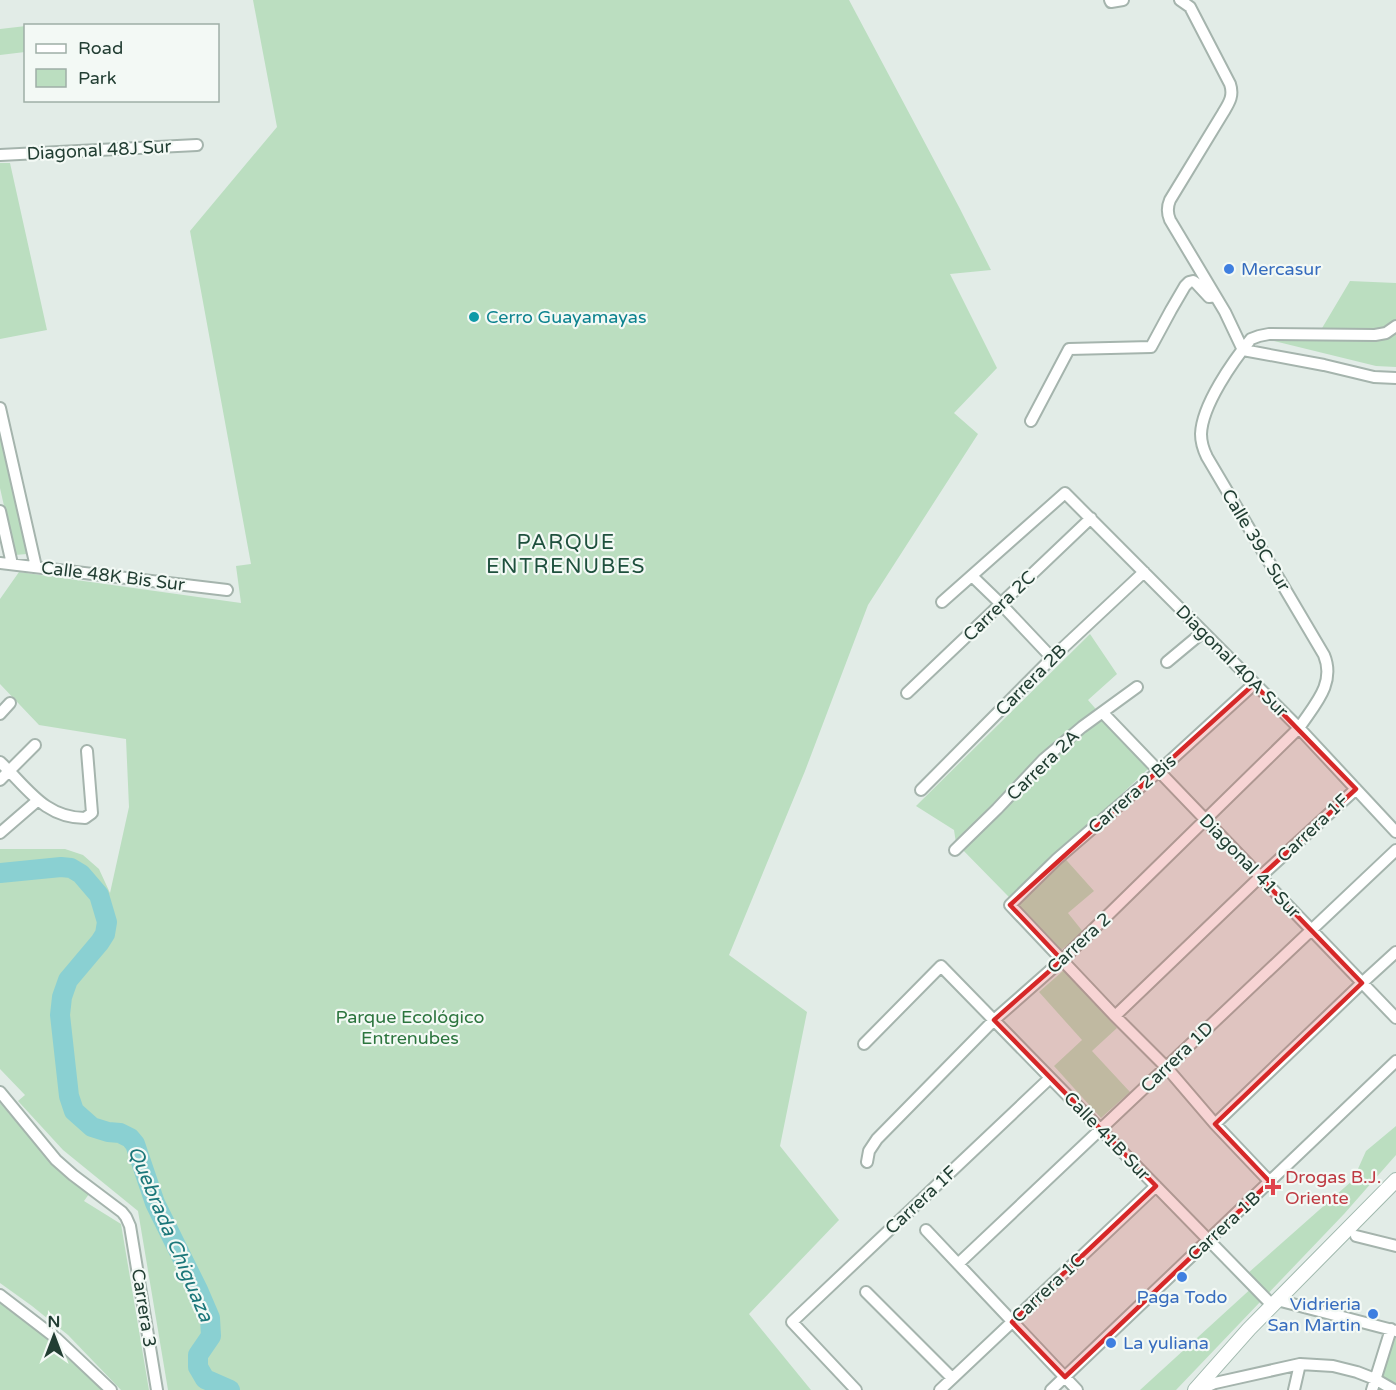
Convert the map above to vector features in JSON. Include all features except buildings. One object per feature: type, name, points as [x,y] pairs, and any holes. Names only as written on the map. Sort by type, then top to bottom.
[{"type":"main road","points":[[1197,1390],[1237,1342],[1396,1180]]},
{"type":"street","points":[[1110,1],[1123,0]]},
{"type":"street","points":[[1180,0],[1190,7],[1230,84],[1232,96],[1168,203],[1167,210],[1170,220],[1225,312],[1243,350]]},
{"type":"street","name":"Diagonal 48J Sur","points":[[0,155],[197,145]]},
{"type":"street","points":[[1031,421],[1070,349],[1151,348],[1187,284],[1193,281],[1209,297],[1215,296]]},
{"type":"street","points":[[1243,350],[1251,339],[1269,334],[1375,335],[1393,328]]},
{"type":"street","points":[[1243,350],[1374,377],[1396,378]]},
{"type":"street","name":"Calle 39C Sur","points":[[1243,350],[1204,415],[1202,443],[1207,457],[1326,661],[1328,676],[1326,686],[1299,728]]},
{"type":"street","points":[[0,408],[36,567]]},
{"type":"street","name":"Diagonal 40A Sur","points":[[972,576],[1065,493],[1299,728],[1396,831]]},
{"type":"street","points":[[0,511],[12,564]]},
{"type":"street","name":"Carrera 2C","points":[[907,693],[1090,519]]},
{"type":"street","name":"Calle 48K Bis Sur","points":[[0,563],[227,590]]},
{"type":"street","name":"Carrera 2B","points":[[921,790],[1052,658],[1144,572]]},
{"type":"street","points":[[942,602],[972,576],[1052,658]]},
{"type":"street","points":[[1167,662],[1203,632]]},
{"type":"street","name":"Carrera 2 Bis","points":[[1062,960],[1010,905],[1057,859],[1159,771],[1254,684]]},
{"type":"street","name":"Carrera 2A","points":[[955,850],[1044,759],[1082,727],[1137,687]]},
{"type":"street","points":[[0,714],[10,703]]},
{"type":"street","name":"Diagonal 41 Sur","points":[[1103,713],[1396,1018]]},
{"type":"street","name":"Carrera 2","points":[[867,1162],[869,1150],[877,1139],[994,1020],[1062,960],[1299,728]]},
{"type":"street","points":[[0,780],[35,745]]},
{"type":"street","points":[[0,762],[38,801],[57,812],[82,818],[92,813],[87,751]]},
{"type":"street","name":"Carrera 1F","points":[[1114,1016],[1356,789]]},
{"type":"street","points":[[0,833],[38,801]]},
{"type":"street","name":"Carrera 1D","points":[[958,1264],[1396,850]]},
{"type":"street","points":[[1215,1124],[1396,952]]},
{"type":"street","points":[[1062,960],[1167,1068],[1215,1124],[1270,1182]]},
{"type":"street","name":"Calle 41B Sur","points":[[864,1044],[941,966],[1209,1240],[1274,1303]]},
{"type":"street","name":"Carrera 1B","points":[[1051,1390],[1396,1061]]},
{"type":"street","name":"Carrera 1F","points":[[856,1390],[792,1322],[1050,1078]]},
{"type":"street","name":"Carrera 3","points":[[0,1092],[56,1160],[126,1217],[130,1226],[158,1390]]},
{"type":"street","name":"Carrera 1C","points":[[940,1390],[1156,1186]]},
{"type":"street","points":[[926,1230],[1077,1390]]},
{"type":"street","points":[[1356,1236],[1396,1246]]},
{"type":"street","points":[[866,1292],[952,1378]]},
{"type":"street","points":[[0,1295],[56,1338],[111,1390]]},
{"type":"street","points":[[1274,1303],[1393,1330],[1372,1390]]},
{"type":"street","points":[[1197,1390],[1300,1364],[1333,1366],[1357,1372],[1394,1390]]},
{"type":"street","points":[[1294,1390],[1300,1364]]},
{"type":"highlighted area","points":[[1254,684],[1356,789],[1260,877],[1362,983],[1215,1124],[1270,1182],[1065,1377],[1012,1322],[1156,1186],[994,1020],[1062,960],[1010,905]]},
{"type":"green space","name":"Parque Ecológico Entrenubes","points":[[253,0],[849,0],[991,270],[950,274],[997,368],[954,413],[978,434],[868,605],[805,771],[729,955],[807,1012],[780,1146],[839,1220],[749,1314],[811,1390],[168,1390],[138,1211],[63,1150],[18,1101],[25,1095],[0,1069],[0,849],[65,849],[83,855],[99,869],[110,893],[129,807],[126,739],[39,725],[0,684],[0,599],[19,572],[241,603],[236,566],[251,564],[190,231],[277,127]]},
{"type":"green space","points":[[24,26],[24,52],[0,55],[0,29]]},
{"type":"green space","points":[[0,163],[10,163],[47,330],[0,339]]},
{"type":"green space","points":[[1350,281],[1396,283],[1396,367],[1376,366],[1274,341],[1315,340]]},
{"type":"green space","points":[[0,437],[27,554],[15,555],[0,488]]},
{"type":"green space","points":[[1090,634],[1117,674],[1088,700],[1148,769],[1060,853],[1094,891],[1068,913],[1084,933],[1061,950],[956,843],[954,830],[916,806]]},
{"type":"green space","points":[[1064,970],[1117,1028],[1092,1051],[1130,1092],[1101,1118],[1054,1066],[1082,1040],[1039,992]]},
{"type":"green space","points":[[0,1103],[52,1164],[89,1194],[84,1201],[121,1224],[149,1390],[121,1390],[68,1335],[0,1283]]},
{"type":"green space","points":[[1396,1126],[1396,1155],[1344,1214],[1176,1390],[1140,1390],[1255,1285],[1247,1274],[1353,1180],[1366,1151]]},
{"type":"green space","points":[[0,1302],[56,1344],[104,1390],[0,1390]]},
{"type":"green space","points":[[1393,1335],[1396,1336],[1396,1385],[1380,1375]]},
{"type":"waterway","name":"Quebrada Chiguaza","points":[[0,873],[71,868],[81,874],[99,895],[107,922],[105,934],[68,980],[62,997],[60,1015],[69,1096],[74,1111],[92,1127],[120,1133],[130,1138],[135,1144],[155,1203],[210,1318],[211,1336],[198,1355],[198,1367],[205,1379],[230,1390]]},
{"type":"place","name":"Mercasur","points":[[1229,269]]},
{"type":"place","name":"Cerro Guayamayas","points":[[474,317]]},
{"type":"place","name":"Drogas B.J. Oriente","points":[[1273,1187]]},
{"type":"place","name":"Paga Todo","points":[[1182,1277]]},
{"type":"place","name":"Vidrieria San Martin","points":[[1373,1314]]},
{"type":"place","name":"La yuliana","points":[[1111,1343]]},
{"type":"district","name":"PARQUE ENTRENUBES","points":[[566,554]]}]
